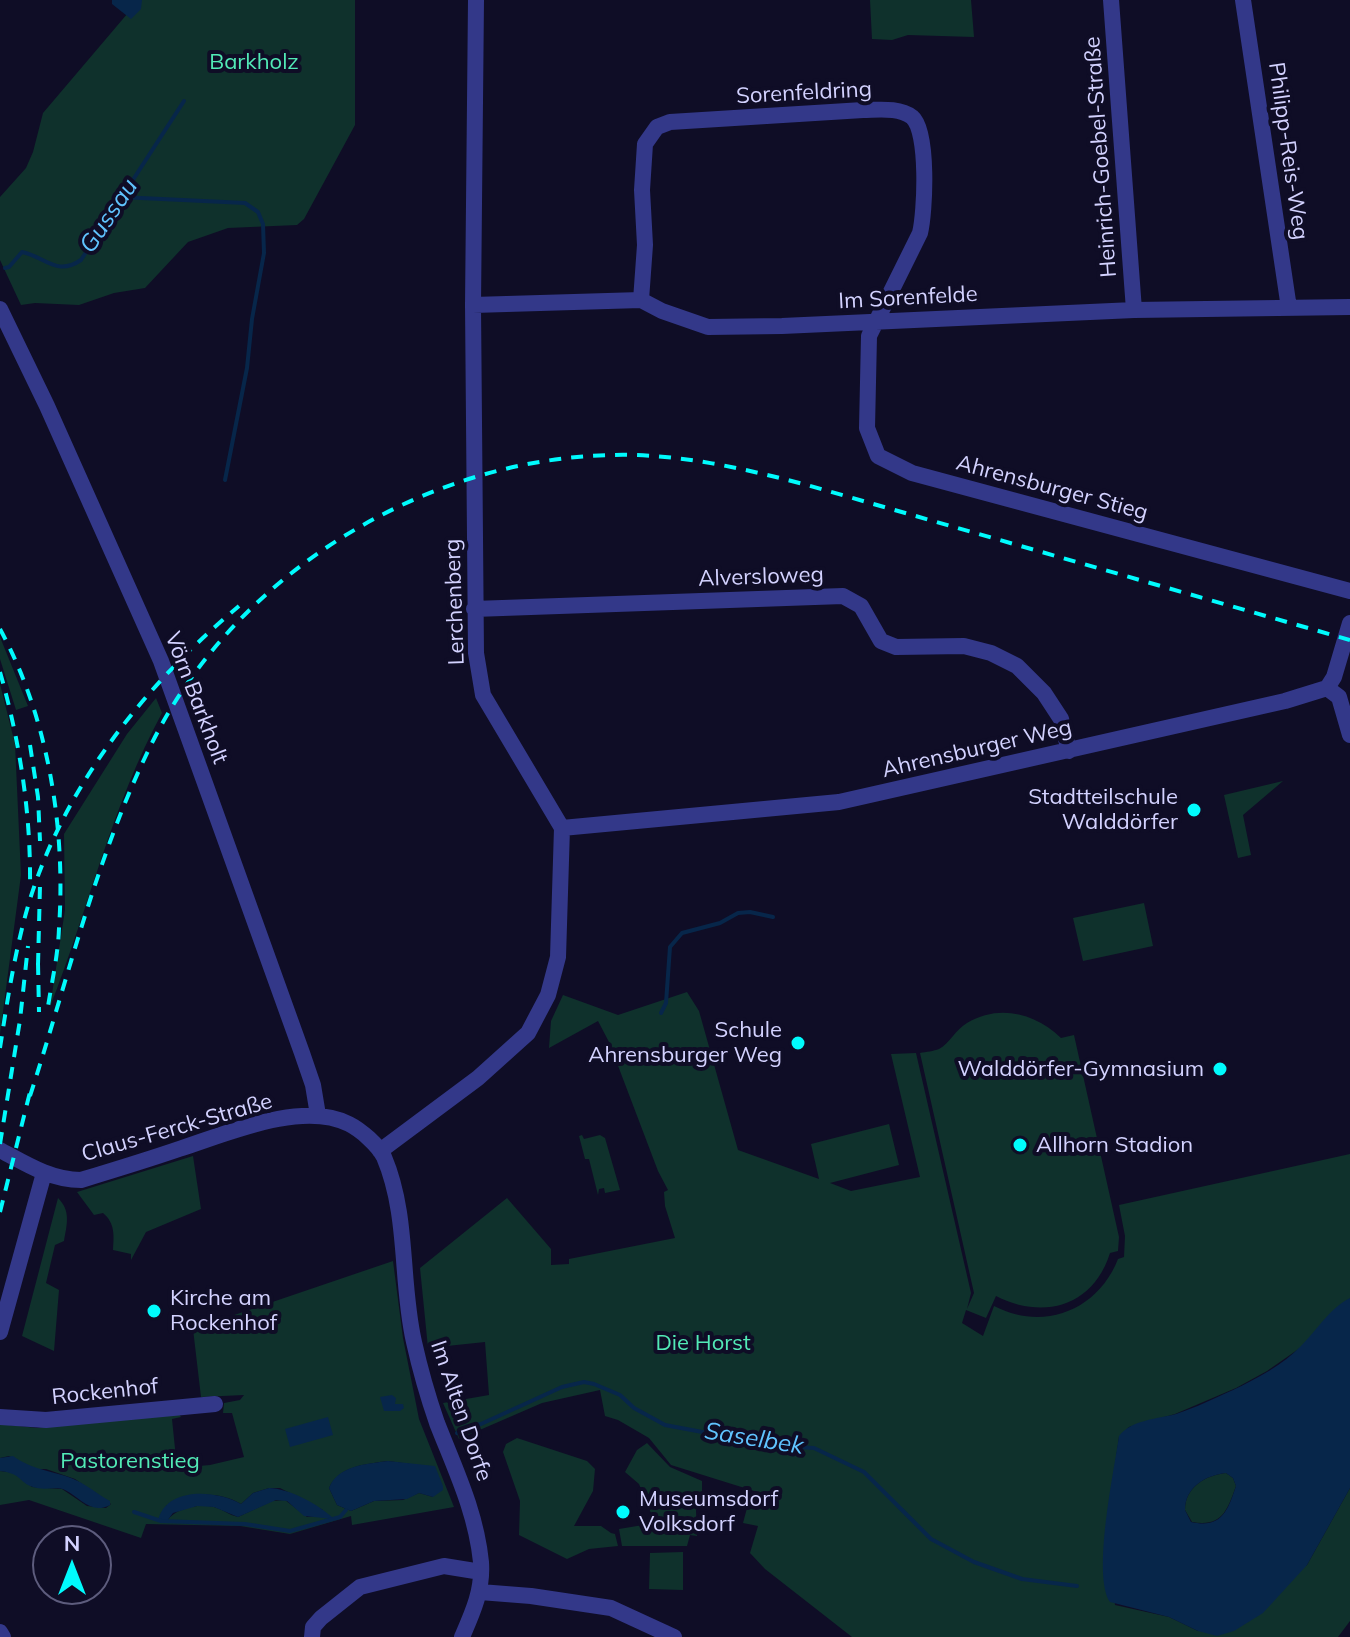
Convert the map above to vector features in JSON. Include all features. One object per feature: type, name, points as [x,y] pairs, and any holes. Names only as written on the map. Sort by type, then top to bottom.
[{"type":"street","name":"Lerchenberg","points":[[476,0],[473,305],[476,653],[483,695],[562,828]]},
{"type":"street","name":"Heinrich-Goebel-Straße","points":[[1111,0],[1134,310]]},
{"type":"street","name":"Philipp-Reis-Weg","points":[[1243,0],[1289,308]]},
{"type":"street","name":"Sorenfeldring","points":[[641,300],[645,245],[643,160],[645,144],[657,127],[670,122],[893,110],[911,117],[921,129],[924,218],[914,245],[873,322]]},
{"type":"street","name":"Im Sorenfelde","points":[[473,305],[641,300],[708,327],[1134,310],[1350,307]]},
{"type":"street","name":"Vörn Barkholt","points":[[0,309],[161,661],[302,1053],[313,1085],[318,1115]]},
{"type":"street","name":"Ahrensburger Stieg","points":[[873,322],[866,370],[867,428],[878,456],[912,473],[1350,591]]},
{"type":"street","name":"Alversloweg","points":[[474,609],[843,596],[861,606],[881,641],[896,647],[964,646],[991,653],[1017,666],[1044,693],[1061,719],[1069,751]]},
{"type":"street","points":[[1350,623],[1334,677],[1327,688],[1339,697],[1350,735]]},
{"type":"street","name":"Ahrensburger Weg","points":[[562,828],[839,802],[1285,701],[1327,688]]},
{"type":"street","points":[[380,1151],[478,1078],[528,1033],[548,995],[558,957],[562,828]]},
{"type":"street","name":"Claus-Ferck-Straße","points":[[0,1150],[44,1173],[64,1180],[81,1180],[245,1128],[318,1115],[349,1124],[380,1151]]},
{"type":"street","name":"Im Alten Dorfe","points":[[380,1151],[392,1179],[400,1214],[407,1307],[414,1343],[470,1507],[480,1551],[480,1592],[462,1637]]},
{"type":"street","points":[[0,1332],[44,1173]]},
{"type":"street","name":"Rockenhof","points":[[0,1417],[46,1420],[215,1404]]},
{"type":"street","points":[[312,1637],[313,1627],[321,1618],[360,1587],[444,1566],[480,1551]]},
{"type":"street","points":[[444,1566],[481,1572]]},
{"type":"street","points":[[480,1592],[611,1608],[674,1637]]},
{"type":"green space","name":"Barkholz","points":[[139,0],[355,0],[355,125],[304,219],[297,225],[228,228],[188,242],[145,288],[114,293],[79,305],[21,305],[0,260],[0,197],[26,168],[43,113]]},
{"type":"green space","points":[[870,0],[971,0],[974,37],[908,35],[892,40],[872,39]]},
{"type":"green space","points":[[0,637],[28,706],[16,710],[0,659]]},
{"type":"green space","points":[[0,684],[15,744],[21,875],[0,1034]]},
{"type":"green space","points":[[156,698],[162,713],[114,821],[50,1007],[65,910],[64,834],[127,734]]},
{"type":"green space","points":[[1283,781],[1243,815],[1251,855],[1238,858],[1224,795]]},
{"type":"green space","points":[[1144,903],[1153,946],[1083,961],[1073,918]]},
{"type":"green space","name":"Die Horst","points":[[687,992],[699,1011],[738,1150],[819,1179],[811,1144],[889,1124],[899,1165],[830,1183],[851,1191],[920,1177],[891,1054],[916,1053],[971,1293],[967,1309],[974,1293],[920,1053],[939,1049],[963,1026],[992,1014],[1028,1017],[1061,1038],[1074,1035],[1119,1237],[1118,1251],[1110,1253],[1092,1286],[1064,1304],[1031,1307],[996,1296],[986,1318],[966,1310],[962,1323],[983,1336],[994,1306],[1013,1314],[1050,1316],[1083,1303],[1097,1292],[1118,1259],[1124,1257],[1125,1236],[1119,1205],[1350,1154],[1350,1298],[1300,1348],[1267,1371],[1175,1414],[1129,1427],[1119,1437],[1106,1529],[1115,1605],[1169,1617],[1198,1631],[1307,1565],[1350,1488],[1350,1621],[1338,1637],[852,1637],[765,1569],[750,1553],[758,1526],[743,1523],[751,1493],[766,1498],[767,1495],[671,1465],[649,1438],[605,1416],[600,1390],[542,1403],[459,1439],[443,1403],[489,1395],[485,1342],[428,1348],[420,1268],[507,1198],[551,1249],[551,1265],[569,1264],[569,1259],[675,1238],[665,1206],[664,1192],[668,1190],[598,1021],[549,1048],[551,1021],[563,995],[618,1015]]},
{"type":"green space","points":[[582,1135],[584,1139],[600,1135],[605,1138],[620,1190],[605,1193],[604,1188],[599,1189],[598,1195],[589,1159],[585,1159],[579,1136]]},
{"type":"green space","points":[[193,1156],[201,1209],[146,1232],[131,1260],[131,1254],[113,1250],[110,1221],[103,1213],[94,1215],[77,1192]]},
{"type":"green space","points":[[58,1198],[66,1213],[66,1229],[64,1241],[55,1245],[46,1283],[59,1290],[54,1351],[22,1336]]},
{"type":"green space","name":"Pastorenstieg","points":[[393,1261],[403,1338],[419,1419],[454,1507],[352,1525],[351,1516],[290,1534],[240,1526],[146,1524],[141,1538],[112,1528],[112,1525],[103,1525],[29,1500],[0,1505],[0,1471],[15,1473],[32,1487],[62,1489],[87,1506],[106,1508],[111,1504],[75,1479],[46,1469],[32,1469],[9,1456],[0,1458],[0,1424],[37,1428],[112,1417],[178,1412],[181,1417],[172,1419],[177,1468],[244,1457],[232,1413],[223,1413],[224,1403],[240,1400],[244,1395],[201,1397],[193,1329]],"holes":[[[388,1461],[425,1466],[433,1497],[419,1493],[403,1500],[374,1501],[351,1511],[337,1505],[329,1488],[339,1475],[371,1463]],[[280,1488],[323,1510],[318,1516],[307,1517],[285,1500],[272,1501],[238,1517],[214,1507],[188,1508],[167,1521],[166,1506],[184,1498],[213,1495],[241,1504],[253,1493]]]},
{"type":"green space","points":[[517,1438],[587,1461],[595,1469],[593,1491],[574,1526],[601,1526],[615,1534],[618,1546],[589,1549],[567,1559],[519,1535],[520,1501],[503,1452],[506,1444]]},
{"type":"green space","points":[[647,1443],[670,1467],[702,1481],[702,1503],[696,1510],[697,1536],[690,1535],[687,1546],[622,1546],[619,1529],[655,1523],[639,1484],[625,1472],[637,1450]]},
{"type":"green space","points":[[1226,1473],[1233,1478],[1236,1486],[1226,1510],[1210,1522],[1192,1522],[1185,1510],[1193,1489],[1211,1476]]},
{"type":"green space","points":[[683,1552],[683,1590],[649,1589],[650,1553]]},
{"type":"water","points":[[112,0],[142,0],[141,9],[131,19],[112,4]]},
{"type":"water","points":[[1350,1298],[1350,1488],[1307,1565],[1263,1613],[1234,1631],[1217,1636],[1169,1617],[1110,1602],[1105,1589],[1104,1547],[1119,1436],[1137,1423],[1190,1409],[1269,1371],[1294,1353]],"holes":[[[1226,1473],[1233,1478],[1236,1486],[1222,1516],[1210,1523],[1191,1522],[1185,1510],[1193,1489],[1218,1474]]]},
{"type":"water","points":[[392,1395],[396,1398],[395,1404],[403,1404],[404,1408],[384,1411],[380,1397]]},
{"type":"water","points":[[328,1417],[333,1435],[290,1447],[285,1429]]},
{"type":"water","points":[[13,1456],[34,1467],[76,1480],[110,1501],[110,1505],[92,1507],[65,1490],[33,1487],[13,1474],[0,1471],[0,1458]]},
{"type":"water","points":[[388,1461],[435,1466],[443,1490],[433,1497],[419,1493],[407,1499],[374,1501],[351,1511],[337,1505],[329,1488],[339,1474],[354,1467]]},
{"type":"water","points":[[269,1488],[303,1498],[334,1519],[304,1516],[287,1501],[276,1500],[238,1517],[214,1507],[197,1506],[173,1513],[167,1521],[158,1520],[171,1501],[182,1496],[207,1494],[241,1504],[253,1493]]},
{"type":"waterway","name":"Gussau","points":[[5,268],[22,252],[57,266],[72,265],[81,260],[184,101]]},
{"type":"waterway","points":[[120,197],[245,203],[258,212],[263,224],[264,253],[247,368],[225,480]]},
{"type":"waterway","points":[[661,1013],[666,1003],[670,947],[682,933],[720,923],[738,913],[773,917]]},
{"type":"waterway","name":"Saselbek","points":[[457,1433],[562,1387],[584,1382],[594,1384],[620,1395],[634,1408],[665,1425],[777,1446],[814,1448],[864,1472],[931,1539],[974,1562],[1022,1579],[1077,1586]]},
{"type":"waterway","name":"Saselbek","points":[[134,1512],[161,1521],[245,1524],[290,1531],[340,1517],[346,1510]]},
{"type":"railway","points":[[30,1096],[117,823],[155,737],[193,675],[240,619],[295,570],[356,529],[421,496],[491,473],[562,459],[635,455],[700,461],[807,485],[1350,640]]},
{"type":"railway","points":[[0,1048],[26,912],[48,851],[67,811],[115,736],[143,700],[173,667],[239,606]]},
{"type":"railway","points":[[0,629],[17,663],[42,736],[56,813],[59,928],[47,1013]]},
{"type":"railway","points":[[0,672],[23,778],[29,832],[30,886]]},
{"type":"railway","points":[[30,745],[38,797],[40,841]]},
{"type":"railway","points":[[38,965],[40,885]]},
{"type":"railway","points":[[0,1144],[20,1020],[28,946]]},
{"type":"railway","points":[[38,963],[39,1012]]},
{"type":"railway","points":[[0,1212],[32,1084]]},
{"type":"place","name":"Stadtteilschule Walddörfer","points":[[1194,810]]},
{"type":"place","name":"Schule Ahrensburger Weg","points":[[798,1043]]},
{"type":"place","name":"Walddörfer-Gymnasium","points":[[1220,1069]]},
{"type":"place","name":"Allhorn Stadion","points":[[1020,1145]]},
{"type":"place","name":"Kirche am Rockenhof","points":[[154,1311]]},
{"type":"place","name":"Museumsdorf Volksdorf","points":[[623,1512]]}]
